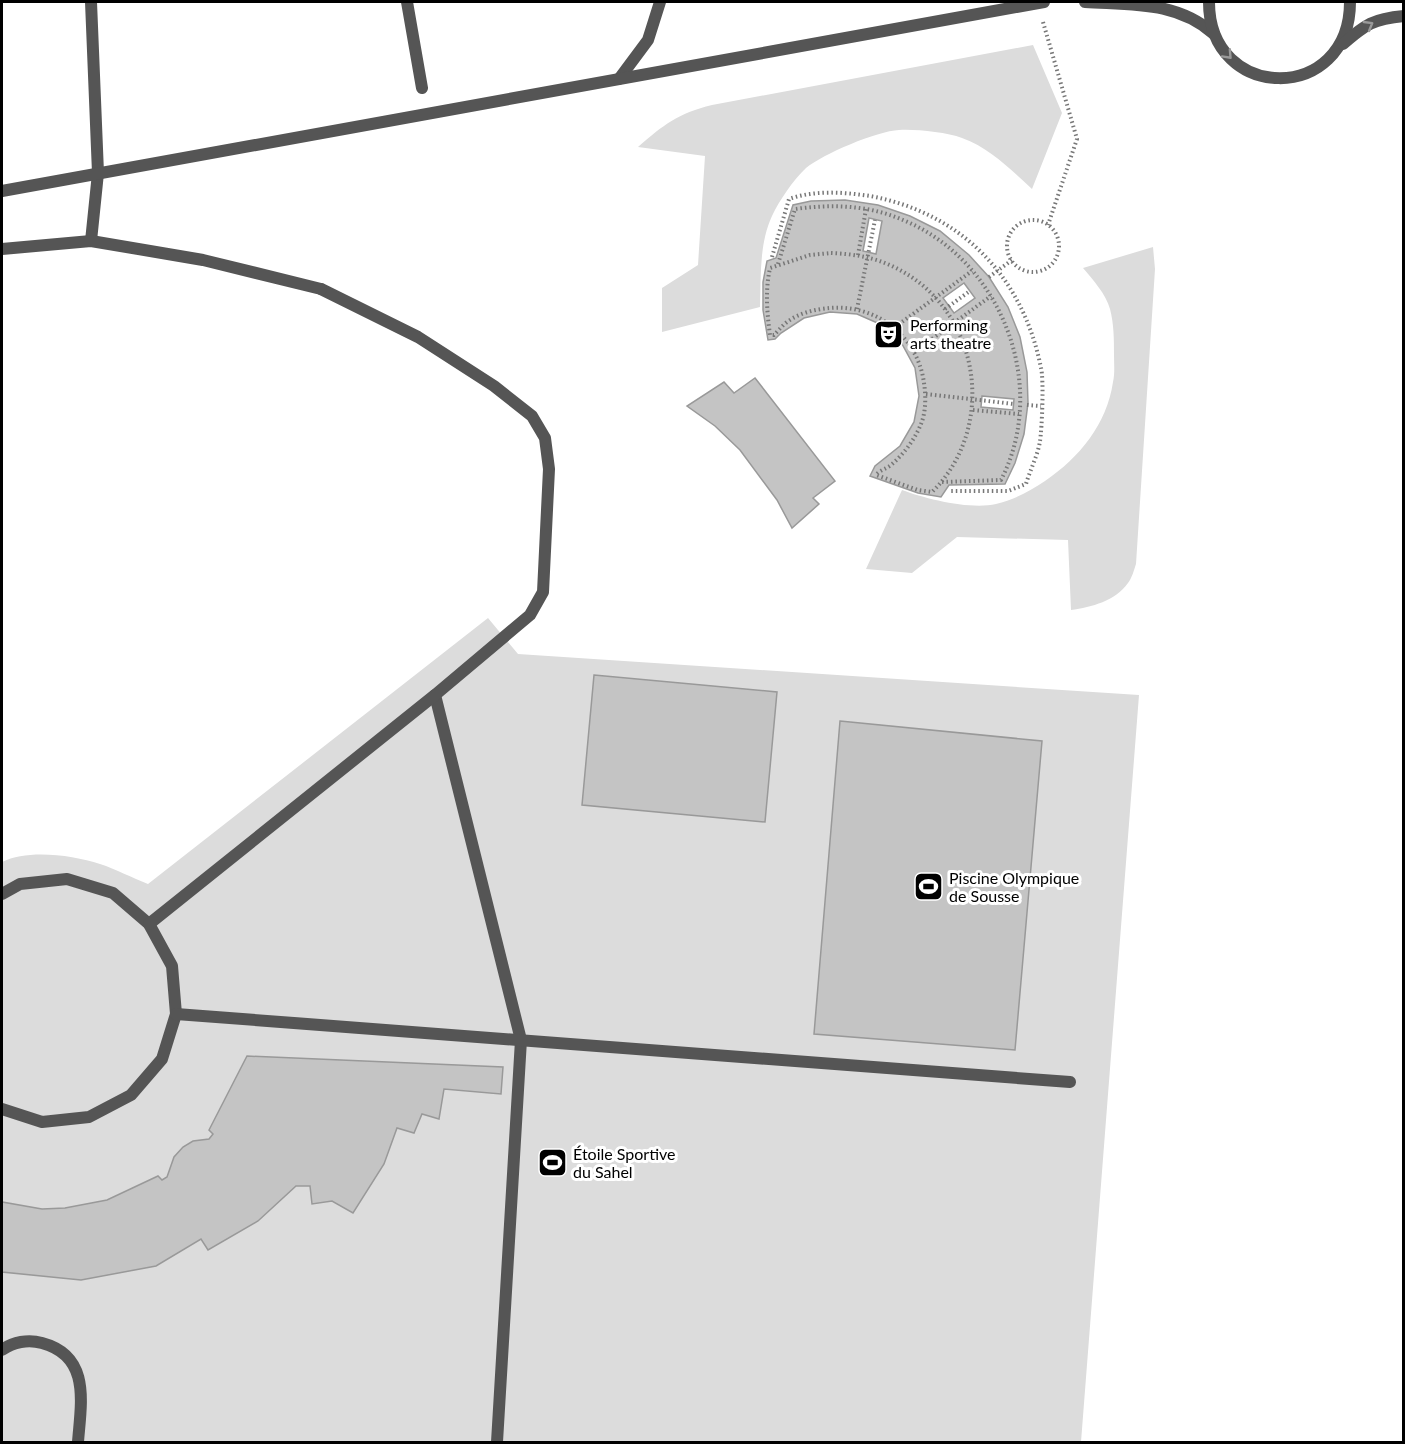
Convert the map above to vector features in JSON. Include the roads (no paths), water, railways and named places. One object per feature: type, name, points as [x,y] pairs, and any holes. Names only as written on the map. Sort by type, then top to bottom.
[{"type":"street","points":[[90,2],[98,173],[91,241]]},
{"type":"street","points":[[407,2],[422,88]]},
{"type":"street","points":[[619,79],[648,40],[660,2]]},
{"type":"street","points":[[2,191],[1040,2]]},
{"type":"street","points":[[1085,2],[1150,6],[1179,11],[1202,23],[1215,35]]},
{"type":"street","points":[[1209,2],[1209,16],[1215,35],[1229,57],[1241,67],[1270,78],[1286,79],[1302,75],[1323,64],[1362,28],[1379,19],[1404,16]]},
{"type":"street","points":[[1340,46],[1347,32],[1350,2]]},
{"type":"street","points":[[2,249],[91,241],[203,260],[321,289],[418,337],[494,386],[532,416],[545,438],[549,469],[543,592],[530,615],[435,695],[149,924]]},
{"type":"street","points":[[435,695],[521,1040],[497,1443]]},
{"type":"street","points":[[2,894],[20,884],[67,879],[113,894],[149,924],[172,966],[176,1014],[162,1059],[131,1095],[89,1117],[42,1122],[2,1109]]},
{"type":"street","points":[[176,1014],[1070,1082]]},
{"type":"street","points":[[2,1350],[21,1342],[36,1341],[52,1346],[66,1355],[76,1369],[81,1385],[78,1443]]},
{"type":"place","name":"Performing arts theatre","points":[[889,334]]},
{"type":"place","name":"Piscine Olympique de Sousse","points":[[928,887]]},
{"type":"place","name":"Étoile Sportive du Sahel","points":[[552,1163]]}]
